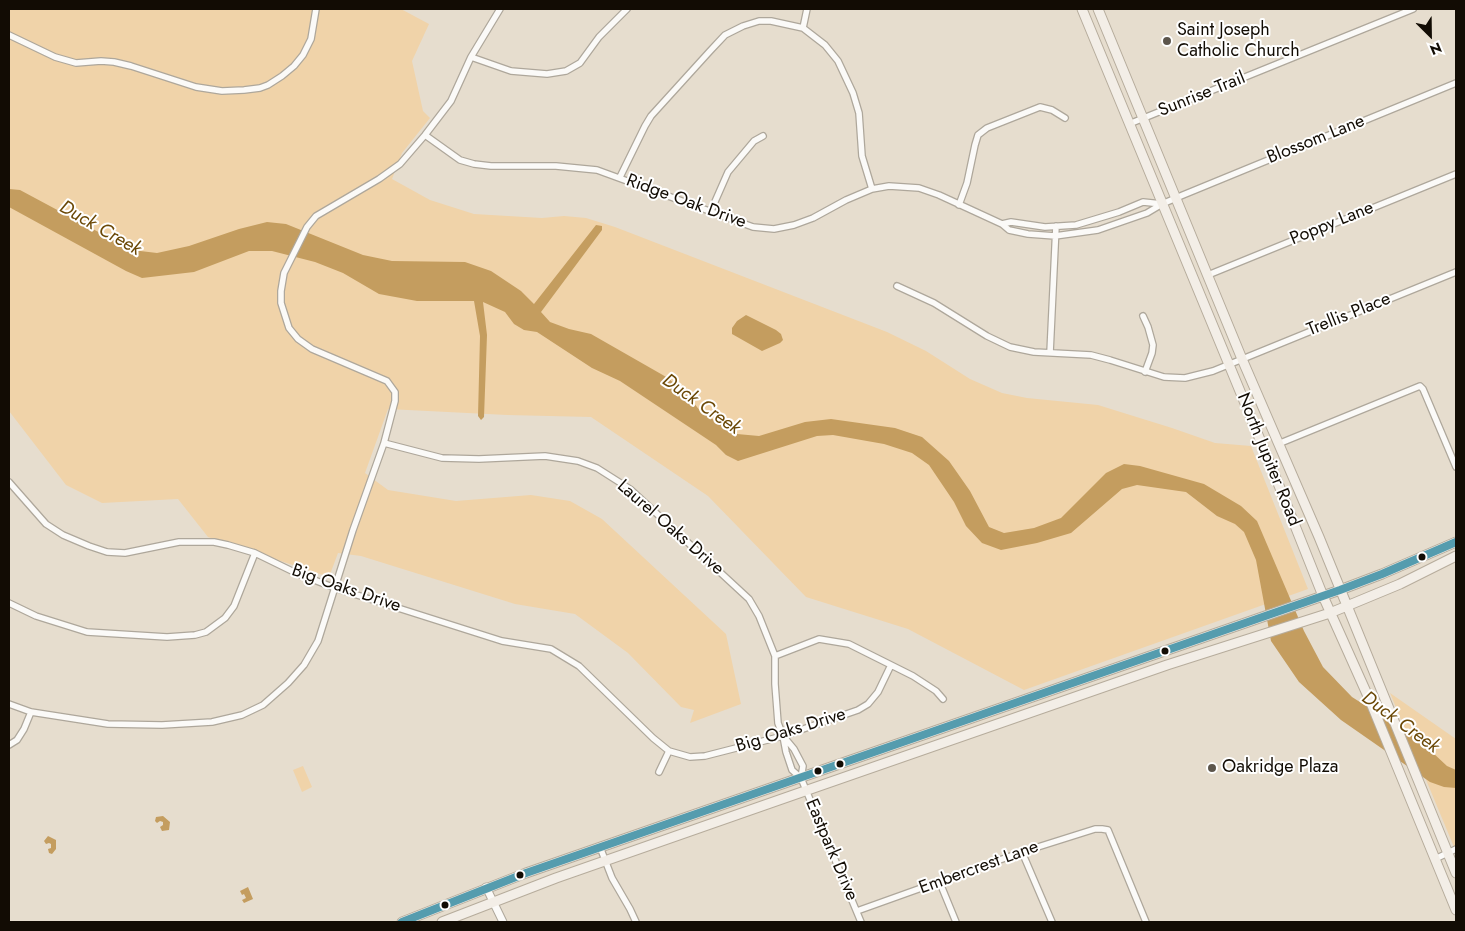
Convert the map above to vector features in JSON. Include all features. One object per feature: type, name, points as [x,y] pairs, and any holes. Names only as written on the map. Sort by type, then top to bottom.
[{"type":"main road","name":"North Jupiter Road","points":[[1082,9],[1274,472],[1330,613],[1354,663],[1456,910]]},
{"type":"main road","name":"North Jupiter Road","points":[[1098,9],[1423,792],[1452,851],[1456,873]]},
{"type":"main road","points":[[1106,66],[1119,61]]},
{"type":"main road","points":[[1274,472],[1288,467]]},
{"type":"main road","points":[[402,922],[486,887],[1308,602],[1382,574],[1456,542]]},
{"type":"main road","points":[[442,922],[605,861],[1167,665],[1330,613],[1404,582],[1456,556]]},
{"type":"main road","points":[[1024,699],[1029,714]]},
{"type":"main road","points":[[880,750],[885,764]]},
{"type":"street","points":[[9,35],[55,57],[76,64],[101,60],[114,62],[196,87],[222,91],[244,90],[268,85],[294,66],[303,55],[311,39],[316,9]]},
{"type":"street","points":[[9,704],[30,712],[108,724],[162,725],[212,722],[242,715],[263,705],[288,683],[304,665],[318,641],[353,530],[384,443],[395,402],[395,392],[387,381],[312,349],[298,339],[289,328],[281,303],[282,283],[291,257],[307,227],[316,216],[379,179],[400,164],[425,135],[451,101],[471,57],[500,9]]},
{"type":"street","points":[[471,57],[510,71],[547,74],[566,71],[580,63],[598,37],[627,9]]},
{"type":"street","points":[[803,28],[807,9]]},
{"type":"street","name":"Sunrise Trail","points":[[1129,124],[1413,9]]},
{"type":"street","points":[[620,178],[651,116],[725,35],[758,21],[782,23],[803,28],[825,45],[838,61],[853,93],[859,113],[862,156],[872,189]]},
{"type":"street","name":"Blossom Lane","points":[[1162,204],[1456,83]]},
{"type":"street","points":[[960,205],[978,135],[987,128],[1040,107],[1052,110],[1065,118]]},
{"type":"street","name":"Ridge Oak Drive","points":[[425,135],[460,160],[474,164],[491,166],[579,167],[597,170],[710,213],[753,227],[774,228],[794,225],[813,218],[846,200],[872,189],[889,186],[919,188],[939,194],[1002,224],[1009,230],[1028,234],[1055,236],[1077,234],[1120,223],[1147,214],[1162,204]]},
{"type":"street","points":[[710,213],[728,172],[754,141],[763,136]]},
{"type":"street","name":"Poppy Lane","points":[[1208,275],[1456,174]]},
{"type":"street","name":"Ridge Oak Drive","points":[[1002,224],[1011,222],[1029,225],[1076,225],[1143,202],[1162,204]]},
{"type":"street","points":[[1050,353],[1056,226]]},
{"type":"street","name":"Trellis Place","points":[[897,286],[934,303],[987,336],[1010,347],[1050,353],[1091,355],[1164,377],[1185,378],[1213,371],[1456,272]]},
{"type":"street","points":[[1143,316],[1148,327],[1152,345],[1152,353],[1145,372]]},
{"type":"street","points":[[1278,444],[1420,386],[1423,389],[1456,467]]},
{"type":"street","name":"Laurel Oaks Drive","points":[[384,443],[442,458],[479,459],[544,456],[578,462],[597,468],[630,489],[749,599],[760,616],[774,656],[774,684],[778,723],[792,770],[801,778]]},
{"type":"street","name":"Big Oaks Drive","points":[[9,482],[46,524],[63,535],[107,552],[124,552],[179,542],[228,545],[255,553],[296,573],[335,588],[502,641],[551,649],[580,666],[653,738],[669,750],[690,757],[705,756],[783,736],[858,710],[868,704],[878,692],[891,666]]},
{"type":"street","points":[[9,603],[36,616],[87,632],[167,637],[195,635],[206,632],[226,618],[234,606],[255,553]]},
{"type":"street","points":[[774,656],[820,639],[849,644],[913,676],[936,691],[943,699]]},
{"type":"street","points":[[9,745],[17,740],[24,729],[30,712]]},
{"type":"street","name":"Laurel Oaks Drive","points":[[783,736],[794,749],[803,766],[801,778]]},
{"type":"street","points":[[659,772],[669,750]]},
{"type":"street","name":"Eastpark Drive","points":[[801,778],[861,922]]},
{"type":"street","name":"Embercrest Lane","points":[[857,911],[940,883],[1022,852],[1095,829],[1102,829],[1108,830],[1146,922]]},
{"type":"street","points":[[600,847],[615,883],[636,922]]},
{"type":"street","points":[[1435,859],[1452,851]]},
{"type":"street","points":[[1022,852],[1052,922]]},
{"type":"street","points":[[940,883],[956,922]]},
{"type":"street","points":[[486,887],[503,922]]},
{"type":"shaded area","points":[[9,9],[401,9],[429,24],[412,61],[423,111],[430,118],[402,153],[392,179],[430,200],[474,214],[542,218],[564,216],[586,218],[615,227],[887,332],[926,351],[970,379],[1002,393],[1027,398],[1098,405],[1215,443],[1251,446],[1308,589],[1024,690],[908,629],[806,597],[708,496],[591,417],[388,409],[365,473],[388,490],[456,501],[531,495],[570,501],[602,519],[726,634],[741,704],[690,723],[694,710],[681,707],[628,653],[575,614],[515,604],[361,556],[338,553],[329,577],[208,537],[178,499],[102,503],[66,485],[9,411]]},
{"type":"shaded area","points":[[9,189],[20,190],[132,250],[157,253],[189,246],[239,229],[267,222],[286,224],[363,255],[392,261],[465,262],[491,271],[521,291],[534,304],[596,225],[602,226],[602,230],[541,312],[550,322],[591,334],[668,378],[689,397],[701,412],[737,434],[759,436],[805,422],[831,419],[895,428],[922,437],[949,461],[970,491],[989,527],[1004,533],[1034,528],[1061,518],[1106,473],[1124,464],[1140,466],[1204,484],[1241,506],[1257,521],[1304,631],[1323,667],[1352,697],[1418,739],[1447,766],[1456,770],[1456,788],[1444,787],[1430,782],[1341,720],[1299,682],[1271,641],[1256,560],[1244,532],[1235,524],[1217,516],[1186,492],[1137,485],[1122,489],[1071,533],[1037,543],[1001,550],[982,543],[966,526],[954,502],[929,465],[912,453],[884,444],[833,435],[817,436],[738,461],[726,455],[716,445],[620,381],[592,368],[537,332],[524,330],[514,324],[505,312],[483,302],[487,335],[484,417],[481,420],[478,416],[480,336],[474,301],[417,301],[379,294],[343,273],[315,262],[272,251],[249,251],[194,272],[142,278],[9,207]]},
{"type":"shaded area","points":[[746,315],[776,330],[781,334],[783,340],[762,351],[732,334],[732,328],[737,321]]},
{"type":"shaded area","points":[[1390,693],[1456,739],[1456,846],[1454,847]]},
{"type":"shaded area","points":[[303,766],[312,787],[302,792],[293,770]]},
{"type":"shaded area","points":[[163,816],[170,822],[169,830],[162,831],[160,827],[163,825],[163,822],[157,823],[155,821],[156,817]]},
{"type":"shaded area","points":[[48,836],[56,840],[56,849],[52,854],[49,853],[48,849],[51,848],[51,844],[46,844],[44,841]]},
{"type":"shaded area","points":[[248,887],[253,899],[244,903],[242,900],[246,898],[240,891]]},
{"type":"transit line","points":[[402,922],[526,873],[1340,590],[1456,542]]},
{"type":"place","name":"Saint Joseph Catholic Church","points":[[1167,41]]},
{"type":"place","name":"Oakridge Plaza","points":[[1212,768]]},
{"type":"water label","name":"Duck Creek","points":[[100,229]]},
{"type":"water label","name":"Duck Creek","points":[[701,405]]},
{"type":"water label","name":"Duck Creek","points":[[1400,723]]}]
